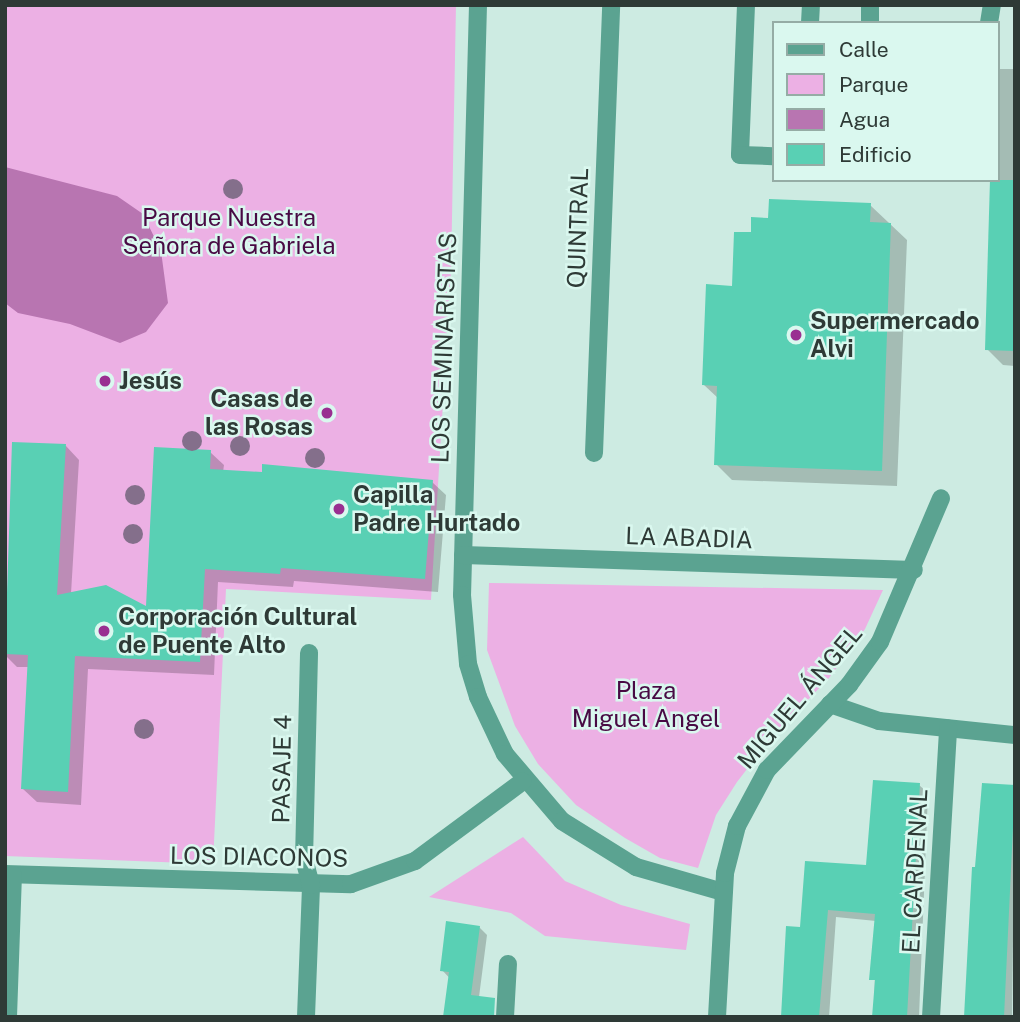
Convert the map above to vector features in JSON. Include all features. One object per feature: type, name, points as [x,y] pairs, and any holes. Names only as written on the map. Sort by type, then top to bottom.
[{"type":"street","name":"LOS SEMINARISTAS","points":[[478,5],[463,555],[463,629],[468,664],[490,726],[523,780],[562,821],[608,853],[664,878],[723,892]]},
{"type":"street","name":"QUINTRAL","points":[[594,453],[611,5]]},
{"type":"street","points":[[746,5],[740,155],[772,156]]},
{"type":"street","points":[[803,5],[811,5]]},
{"type":"street","name":"MIGUEL ÁNGEL","points":[[717,1017],[723,892],[737,826],[756,788],[782,752],[830,704],[880,642],[914,570],[941,498]]},
{"type":"street","name":"LA ABADIA","points":[[463,555],[914,570]]},
{"type":"street","name":"PASAJE 4","points":[[306,1017],[311,885],[304,859],[309,653]]},
{"type":"street","points":[[830,704],[864,718],[1015,735]]},
{"type":"street","name":"EL CARDENAL","points":[[931,1017],[948,728]]},
{"type":"street","name":"LOS DIACONOS","points":[[9,875],[351,884],[396,871],[523,780]]},
{"type":"street","points":[[8,1017],[9,875]]},
{"type":"street","points":[[505,1017],[508,964]]},
{"type":"green space","name":"Parque Nuestra Señora de Gabriela","points":[[5,5],[456,5],[451,271],[431,600],[226,589],[213,864],[5,856]]},
{"type":"green space","name":"Plaza Miguel Angel","points":[[489,583],[883,590],[865,629],[829,678],[771,738],[737,782],[716,815],[698,868],[660,858],[625,838],[576,805],[538,764],[515,726],[487,650]]},
{"type":"green space","points":[[523,837],[565,881],[621,905],[690,924],[686,950],[545,936],[511,913],[429,897]]},
{"type":"water","points":[[5,167],[117,196],[143,214],[161,251],[168,303],[146,332],[120,343],[70,324],[18,313],[5,303]]},
{"type":"building","points":[[1015,180],[1015,351],[985,350],[990,182]]},
{"type":"building","name":"Supermercado Alvi","points":[[769,199],[871,203],[870,222],[891,223],[882,471],[714,465],[717,386],[702,385],[706,284],[732,286],[734,232],[751,232],[751,217],[768,218]]},
{"type":"building","points":[[12,442],[66,444],[57,595],[106,585],[146,606],[154,447],[211,450],[210,469],[262,472],[262,464],[433,480],[425,579],[281,568],[280,574],[205,569],[200,662],[75,656],[68,792],[21,789],[28,655],[5,654]]},
{"type":"building","points":[[873,780],[920,783],[907,1017],[872,1017],[875,980],[869,980],[875,914],[828,910],[819,1017],[781,1017],[786,926],[800,927],[805,861],[866,865]]},
{"type":"building","points":[[982,783],[1015,785],[1004,1017],[964,1017],[972,867],[975,867]]},
{"type":"building","points":[[446,921],[480,926],[471,995],[495,998],[494,1017],[443,1017],[449,972],[440,971]]},
{"type":"place","name":"Supermercado Alvi","points":[[796,335]]},
{"type":"place","name":"Jesús","points":[[105,381]]},
{"type":"place","name":"Casas de las Rosas","points":[[327,413]]},
{"type":"place","name":"Capilla Padre Hurtado","points":[[339,509]]},
{"type":"place","name":"Corporación Cultural de Puente Alto","points":[[104,631]]}]
